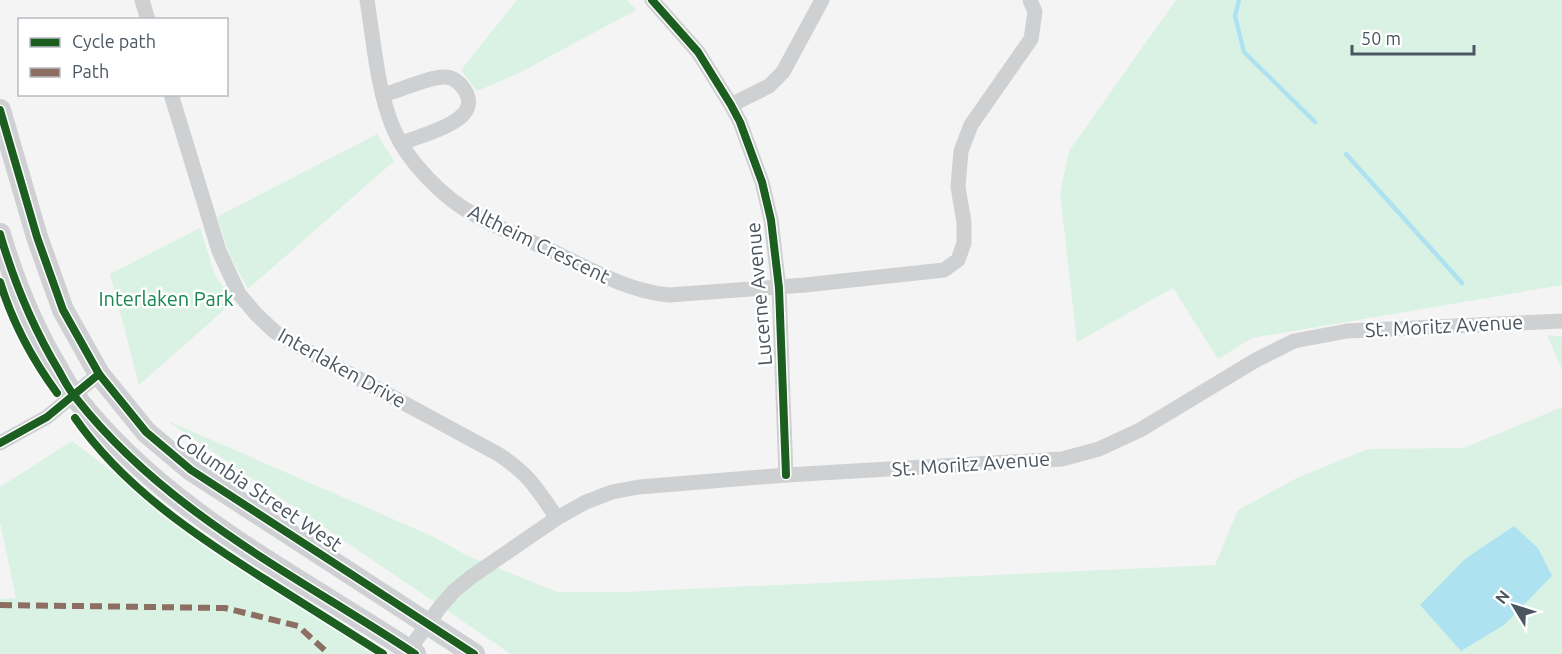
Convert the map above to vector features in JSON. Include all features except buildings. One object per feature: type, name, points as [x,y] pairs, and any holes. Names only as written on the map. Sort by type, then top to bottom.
[{"type":"main road","name":"Columbia Street West","points":[[0,110],[38,237],[63,310],[99,374],[146,432],[191,470],[474,654]]},
{"type":"main road","points":[[0,234],[29,316],[74,396],[112,440],[164,488],[200,516],[412,652]]},
{"type":"street","points":[[142,0],[147,18]]},
{"type":"street","name":"Altheim Crescent","points":[[367,0],[383,95],[394,131],[421,170],[443,192],[475,215],[622,284],[646,292],[669,295],[779,288],[944,270],[958,260],[964,243],[964,222],[958,187],[962,151],[971,126],[1031,39],[1035,12],[1030,0]]},
{"type":"street","name":"Lucerne Avenue","points":[[652,0],[698,52],[731,105],[762,182],[771,220],[779,288],[786,475]]},
{"type":"street","points":[[731,105],[768,86],[783,72],[822,0]]},
{"type":"street","points":[[383,95],[443,76],[458,81],[468,96],[469,106],[464,116],[454,123],[402,143]]},
{"type":"street","name":"Interlaken Drive","points":[[172,96],[219,251],[239,294],[256,314],[275,332],[291,342],[498,454],[516,466],[532,480],[557,518]]},
{"type":"street","name":"St. Moritz Avenue","points":[[412,652],[427,624],[454,591],[471,577],[557,518],[586,502],[612,492],[639,487],[786,475],[1062,459],[1099,449],[1140,430],[1256,360],[1294,341],[1347,331],[1562,321]]},
{"type":"street","points":[[0,443],[47,417],[99,374]]},
{"type":"green space","points":[[517,0],[627,0],[636,10],[517,74],[477,91],[461,70]]},
{"type":"green space","points":[[1176,0],[1562,0],[1562,285],[1252,338],[1218,359],[1173,288],[1077,342],[1060,193],[1069,151]]},
{"type":"green space","points":[[377,134],[394,161],[248,289],[230,256],[217,217]]},
{"type":"green space","name":"Interlaken Park","points":[[200,228],[215,275],[233,302],[139,385],[110,274]]},
{"type":"green space","points":[[1547,335],[1562,337],[1562,369]]},
{"type":"green space","points":[[1562,407],[1562,654],[511,654],[166,420],[434,537],[468,556],[557,592],[623,592],[1215,565],[1238,510],[1297,478],[1368,449],[1464,448]]},
{"type":"green space","points":[[72,441],[200,539],[383,654],[0,654],[0,599],[16,598],[0,522],[0,487]]},
{"type":"water","points":[[1514,526],[1538,548],[1552,576],[1504,625],[1461,651],[1420,605],[1465,559]]},
{"type":"waterway","points":[[1239,0],[1235,16],[1244,52],[1315,122]]},
{"type":"waterway","points":[[1346,154],[1462,283]]},
{"type":"marked path","points":[[0,605],[225,608],[298,626],[329,654]]},
{"type":"cycle path","points":[[652,0],[698,52],[731,105],[740,122],[762,182],[771,220],[779,288],[786,475]]},
{"type":"cycle path","points":[[0,110],[37,237],[63,310],[99,374],[146,432],[191,470],[474,654]]},
{"type":"cycle path","points":[[0,234],[25,304],[50,355],[73,395],[111,439],[191,509],[279,569],[415,654]]},
{"type":"cycle path","points":[[0,282],[10,311],[24,339],[39,367],[57,393]]},
{"type":"cycle path","points":[[0,443],[47,417],[99,374]]},
{"type":"cycle path","points":[[75,418],[115,466],[187,528],[383,654]]}]
